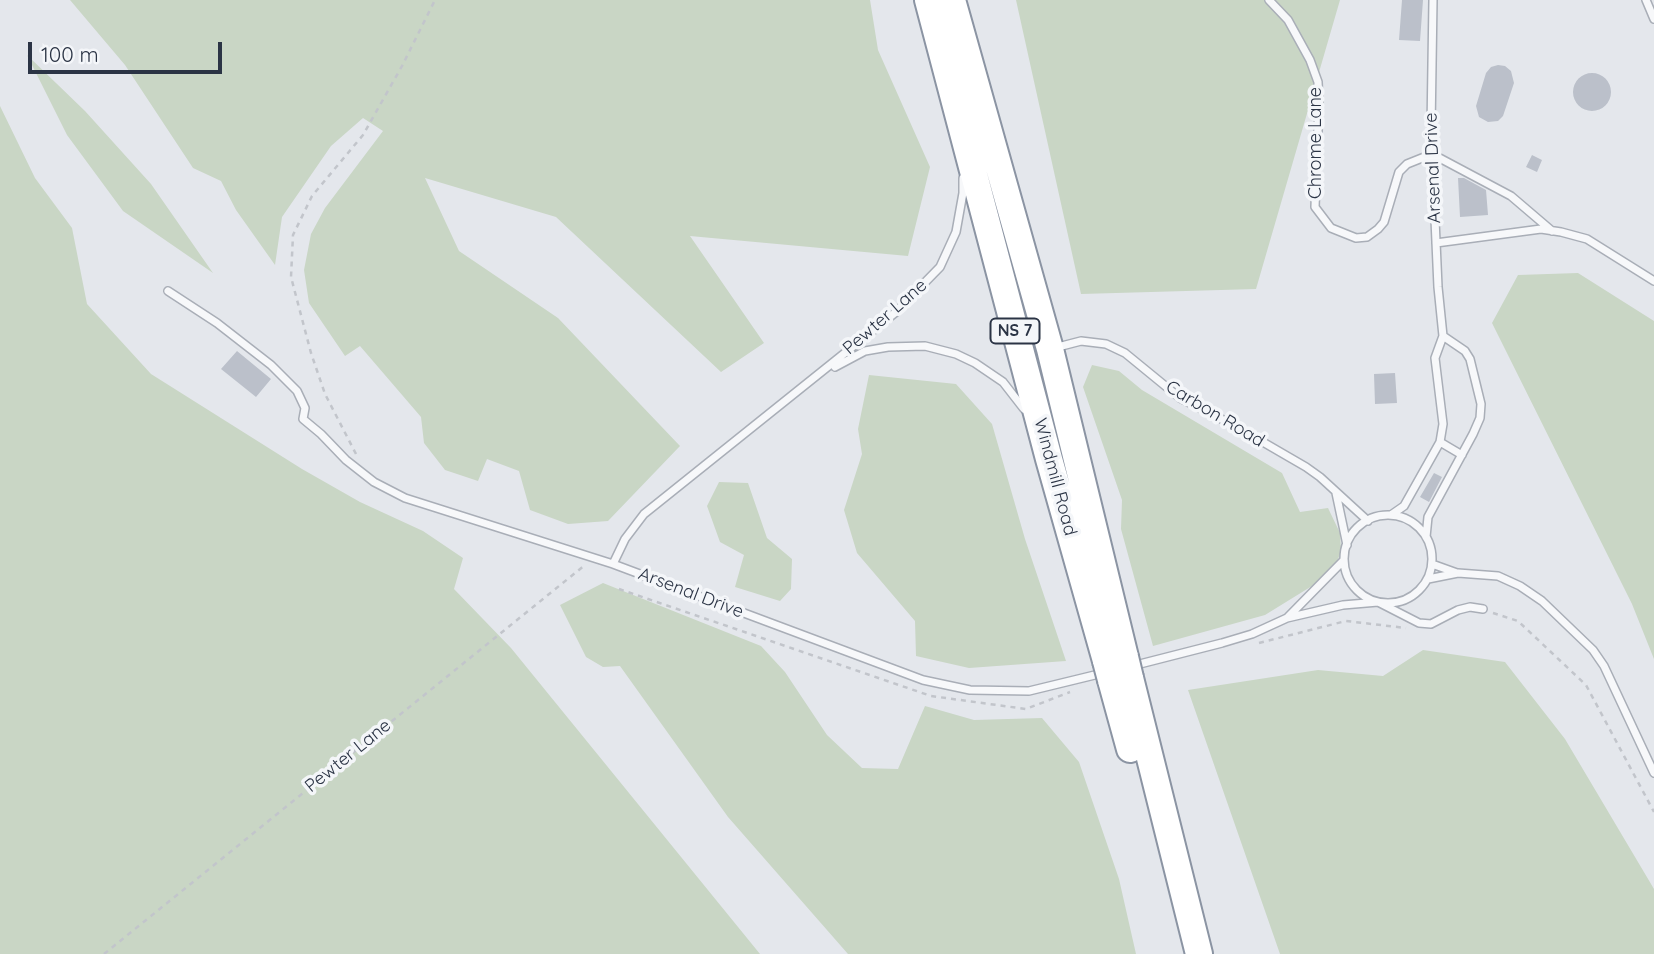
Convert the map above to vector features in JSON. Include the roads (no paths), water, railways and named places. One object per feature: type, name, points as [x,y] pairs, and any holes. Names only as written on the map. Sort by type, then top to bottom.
[{"type":"highway","name":"Windmill Road","points":[[937,3],[1050,349],[1118,669],[1184,954]]},
{"type":"highway","name":"Windmill Road","points":[[937,3],[1073,543],[1118,669],[1199,954]]},
{"type":"lane","name":"Chrome Lane","points":[[1269,0],[1288,20],[1310,60],[1318,82],[1320,105],[1315,207],[1331,228],[1356,238],[1367,237],[1378,229],[1384,222],[1399,172],[1406,164],[1432,154]]},
{"type":"lane","name":"Arsenal Drive","points":[[1391,515],[1404,506],[1440,442],[1443,424],[1435,358],[1443,336],[1432,154],[1433,0]]},
{"type":"lane","points":[[1646,0],[1654,19]]},
{"type":"lane","points":[[937,3],[933,35],[962,163]]},
{"type":"lane","points":[[1432,154],[1511,196],[1552,231]]},
{"type":"lane","name":"Pewter Lane","points":[[613,564],[625,539],[644,514],[896,312],[940,268],[956,232],[964,192],[962,173]]},
{"type":"lane","points":[[1436,243],[1541,229],[1587,239],[1654,281]]},
{"type":"lane","name":"Arsenal Drive","points":[[168,291],[217,323],[271,365],[297,391],[305,408],[303,419],[345,460],[374,482],[405,499],[613,564],[923,680],[970,690],[1029,691],[1222,643],[1252,634],[1287,618],[1343,605],[1378,602]]},
{"type":"lane","points":[[1426,537],[1428,517],[1476,426],[1481,404],[1470,359],[1465,351],[1443,336]]},
{"type":"lane","name":"Carbon Road","points":[[1050,349],[1081,341],[1106,344],[1125,353],[1180,398],[1237,426],[1306,467],[1368,521]]},
{"type":"lane","name":"Pewter Lane","points":[[785,400],[843,361],[865,351],[925,346],[956,354],[975,363],[1003,382],[1021,403],[1026,414]]},
{"type":"lane","points":[[1031,425],[1073,543]]},
{"type":"lane","points":[[1440,442],[1462,455]]},
{"type":"lane","points":[[1336,493],[1347,545]]},
{"type":"lane","points":[[1378,602],[1393,603],[1420,591],[1433,564],[1432,550],[1417,526],[1391,515],[1368,521],[1353,533],[1344,560],[1353,586],[1364,596],[1419,623],[1431,624],[1470,607],[1483,609]]},
{"type":"lane","name":"Arsenal Drive","points":[[1287,618],[1344,560]]},
{"type":"lane","points":[[1433,564],[1458,573]]},
{"type":"lane","points":[[1428,579],[1458,573],[1499,576],[1542,601],[1593,650],[1609,676],[1654,773]]}]
